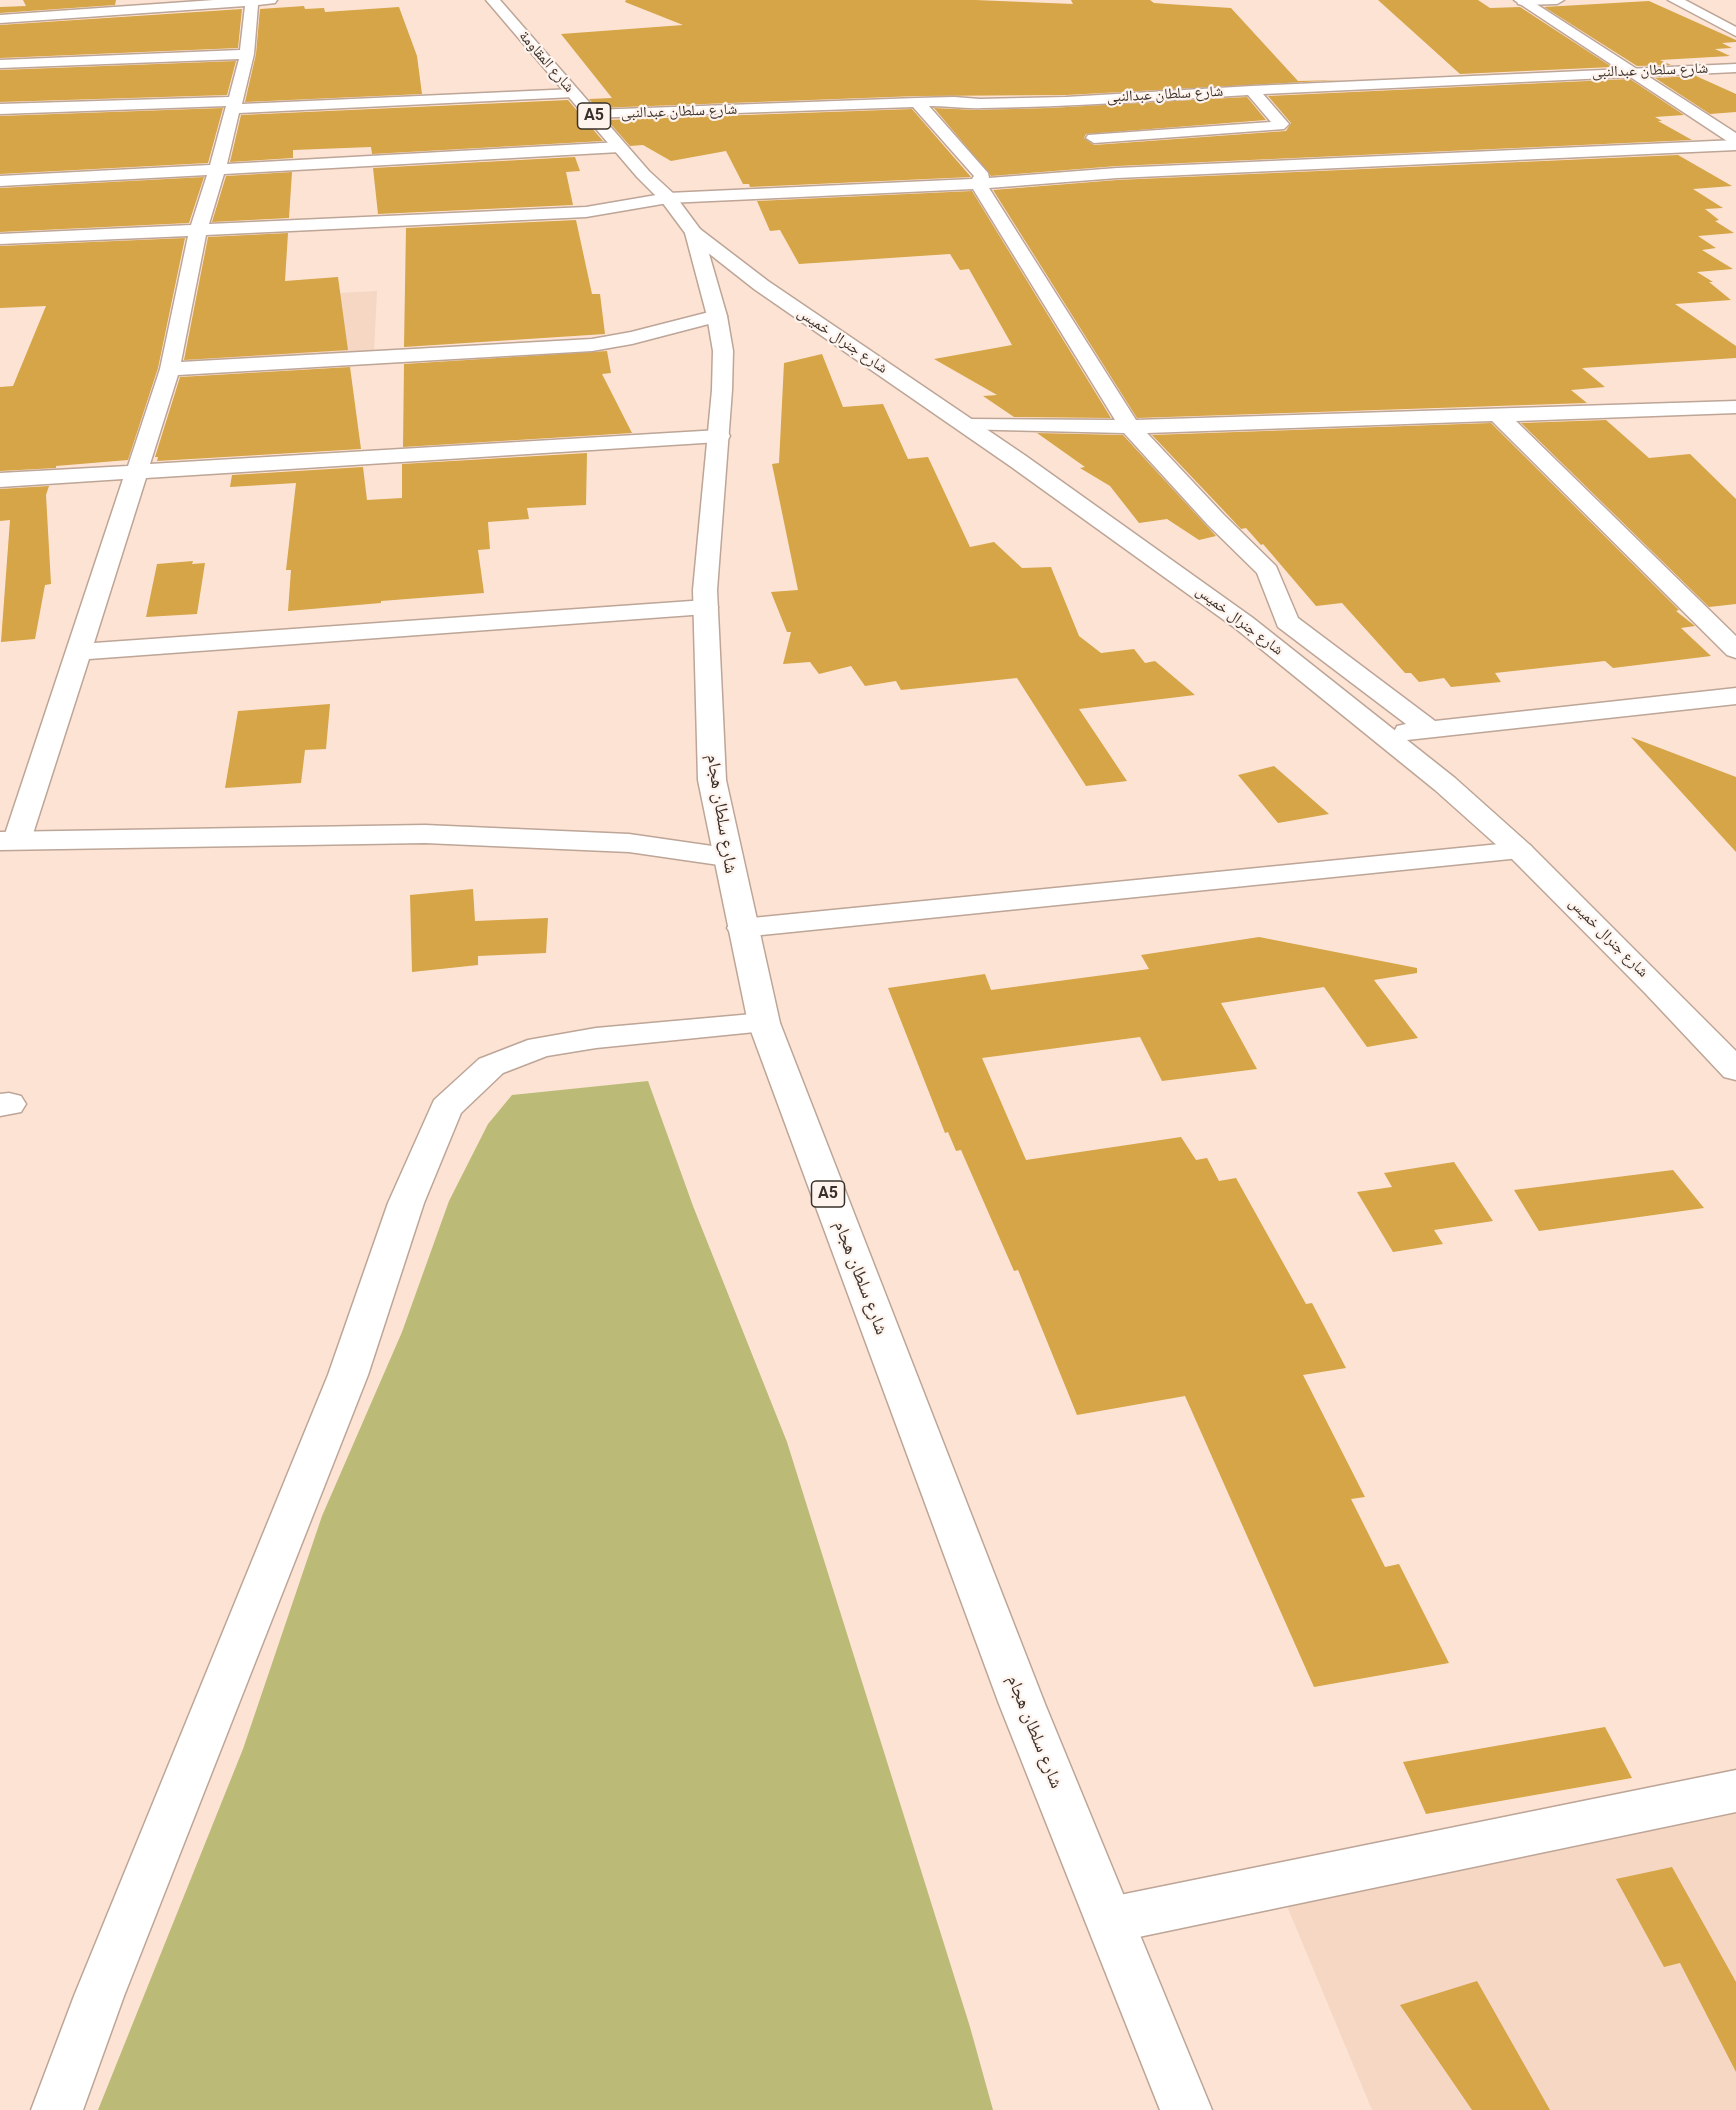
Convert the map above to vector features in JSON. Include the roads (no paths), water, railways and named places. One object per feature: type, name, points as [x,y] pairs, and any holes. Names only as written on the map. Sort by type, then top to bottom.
[{"type":"main road","points":[[7,0],[2,19],[86,7],[270,0]]},
{"type":"main road","name":"شارع المقاومة","points":[[493,0],[620,147],[668,198],[694,233]]},
{"type":"main road","points":[[1522,1],[1557,0]]},
{"type":"main road","points":[[1675,0],[1736,32]]},
{"type":"main road","points":[[252,1],[247,54],[217,170],[198,231],[170,369],[78,652],[9,840],[425,834],[629,843],[726,857]]},
{"type":"main road","points":[[1522,1],[1736,140]]},
{"type":"main road","points":[[0,64],[247,54]]},
{"type":"main road","name":"شارع سلطان عبدالنبى","points":[[593,115],[917,102],[954,101],[980,104],[1066,101],[1252,90],[1736,68]]},
{"type":"main road","points":[[1087,129],[1279,126],[1281,124],[1270,109],[1252,90]]},
{"type":"main road","points":[[0,109],[233,105],[574,93]]},
{"type":"main road","points":[[1066,101],[1117,173]]},
{"type":"main road","points":[[917,102],[982,176],[978,184]]},
{"type":"main road","points":[[0,239],[586,212],[668,198],[978,184],[1117,173],[1736,146]]},
{"type":"main road","points":[[0,181],[620,147]]},
{"type":"main road","points":[[978,184],[1130,427],[1216,520],[1268,571],[1287,622],[1429,729]]},
{"type":"main road","name":"شارع سلطان هجام","points":[[694,233],[717,316],[723,351],[719,436],[705,590],[712,780],[726,857],[764,1023],[1022,1704],[1186,2110]]},
{"type":"main road","name":"شارع جنرال خميس","points":[[694,233],[761,285],[965,425],[1244,623],[1445,784],[1520,851],[1655,985],[1736,1070]]},
{"type":"main road","points":[[170,369],[592,345],[632,338],[717,316]]},
{"type":"main road","points":[[965,425],[1130,427],[1735,409]]},
{"type":"main road","points":[[1498,416],[1736,650]]},
{"type":"main road","points":[[0,480],[719,436]]},
{"type":"main road","points":[[78,652],[706,607]]},
{"type":"main road","points":[[1385,736],[1429,729],[1736,696]]},
{"type":"main road","points":[[742,928],[1520,851]]},
{"type":"main road","points":[[57,2110],[99,1996],[348,1375],[406,1203],[446,1108],[491,1066],[540,1047],[596,1038],[764,1023]]},
{"type":"main road","points":[[1110,1920],[1736,1791]]}]
